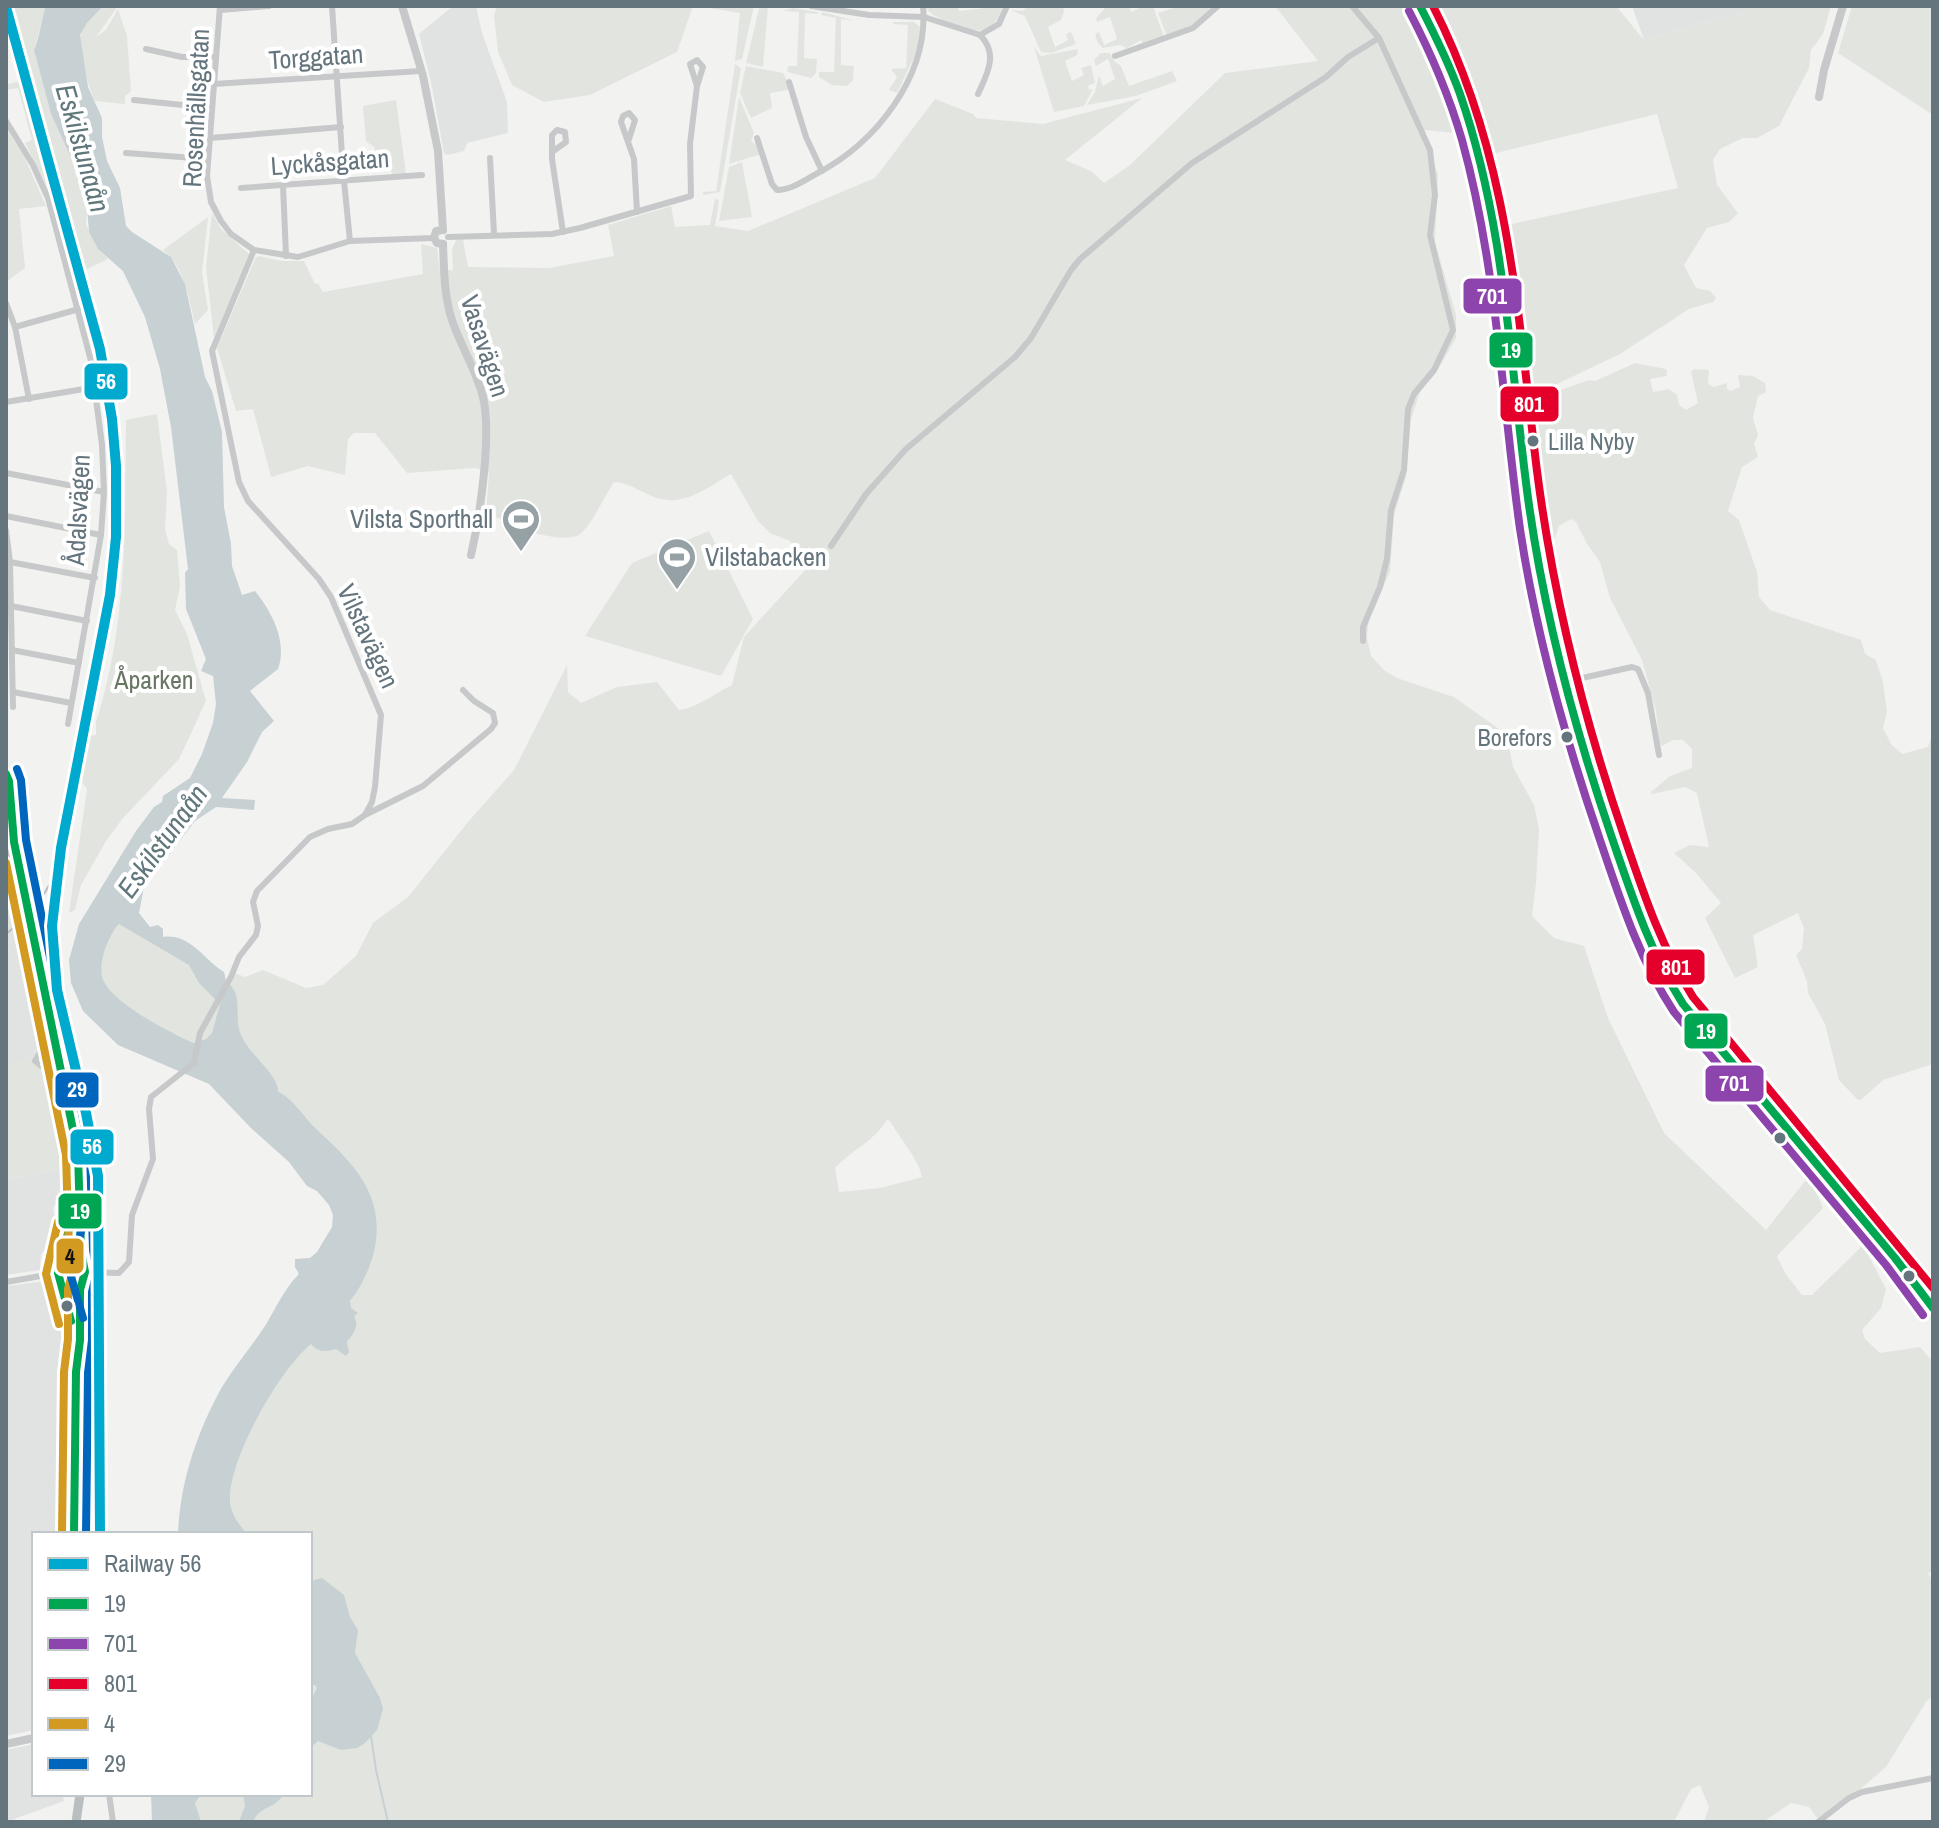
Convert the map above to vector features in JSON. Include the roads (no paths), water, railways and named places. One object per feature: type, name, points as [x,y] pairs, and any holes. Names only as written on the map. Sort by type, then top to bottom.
[{"type":"main road","points":[[1420,6],[1456,81],[1475,136],[1489,193],[1534,537],[1564,682],[1595,790],[1636,910],[1671,985],[1702,1028],[1895,1258],[1933,1308]]},
{"type":"main road","points":[[6,774],[14,842],[78,1154],[84,1268],[76,1372]]},
{"type":"main road","points":[[6,844],[71,1160],[72,1213],[60,1268],[73,1333],[76,1372],[74,1532]]},
{"type":"main road","points":[[60,1268],[71,1259],[84,1268]]},
{"type":"main road","points":[[62,1284],[72,1287],[81,1283]]},
{"type":"main road","points":[[72,1796],[76,1822]]},
{"type":"main road","points":[[76,1822],[80,1796]]},
{"type":"street","points":[[220,8],[269,6]]},
{"type":"street","points":[[332,6],[342,155]]},
{"type":"street","name":"Vasavägen","points":[[402,6],[421,71],[435,146],[445,237],[445,287],[450,312],[474,370],[485,410],[479,517],[471,555]]},
{"type":"street","points":[[811,6],[856,14],[924,17],[980,35],[990,49],[991,62],[978,94]]},
{"type":"street","points":[[757,138],[772,184],[777,190],[786,189],[822,171],[862,142],[894,104],[919,54],[923,6]]},
{"type":"street","points":[[980,35],[999,24],[1007,6]]},
{"type":"street","points":[[1115,56],[1185,32],[1207,18],[1218,6]]},
{"type":"street","points":[[1352,6],[1379,38],[1430,150],[1435,195],[1430,235],[1453,330],[1434,370],[1414,394],[1408,409],[1403,478],[1390,517],[1385,568],[1363,627],[1363,641]]},
{"type":"street","points":[[1819,97],[1843,6]]},
{"type":"street","name":"Rosenhällsgatan","points":[[220,8],[208,187],[216,213],[231,234],[254,250]]},
{"type":"street","points":[[831,546],[866,494],[906,449],[1015,357],[1031,338],[1080,259],[1187,167],[1326,77],[1348,57],[1379,38]]},
{"type":"street","points":[[146,49],[182,57],[216,57]]},
{"type":"street","name":"Torggatan","points":[[214,84],[421,71]]},
{"type":"street","points":[[789,82],[806,137],[822,171]]},
{"type":"street","points":[[254,250],[304,256],[350,241],[434,238],[436,231],[445,237],[563,232],[691,196],[690,144],[697,86]]},
{"type":"street","points":[[134,100],[212,108]]},
{"type":"street","name":"Ådalsvägen","points":[[6,121],[33,165],[48,198],[79,309],[96,387],[104,492],[101,535],[68,724]]},
{"type":"street","points":[[210,138],[341,127]]},
{"type":"street","points":[[629,139],[636,177],[637,212]]},
{"type":"street","points":[[552,152],[563,232]]},
{"type":"street","points":[[126,153],[208,159]]},
{"type":"street","points":[[490,158],[494,234]]},
{"type":"street","name":"Lyckåsgatan","points":[[241,188],[422,175]]},
{"type":"street","points":[[344,181],[350,241]]},
{"type":"street","points":[[283,185],[286,256]]},
{"type":"street","name":"Vilstavägen","points":[[254,250],[214,345],[212,365],[243,494],[325,587],[378,707],[381,722],[375,787],[365,815]]},
{"type":"street","points":[[6,303],[15,327],[29,399]]},
{"type":"street","points":[[15,327],[79,309]]},
{"type":"street","points":[[6,402],[96,387]]},
{"type":"street","points":[[6,473],[104,492]]},
{"type":"street","points":[[6,516],[101,535]]},
{"type":"street","points":[[6,530],[10,562],[13,707]]},
{"type":"street","points":[[10,562],[95,578]]},
{"type":"street","points":[[11,606],[87,621]]},
{"type":"street","points":[[12,650],[79,663]]},
{"type":"street","points":[[1564,682],[1632,667],[1638,669],[1648,693],[1659,755]]},
{"type":"street","points":[[84,1268],[119,1273],[129,1262],[132,1215],[153,1159],[149,1102],[157,1090],[184,1073],[195,1060],[199,1037],[239,957],[257,931],[253,902],[261,886],[310,837],[352,824],[423,786],[491,729],[495,723],[493,713],[463,690]]},
{"type":"street","points":[[13,692],[71,703]]},
{"type":"street","points":[[6,878],[42,1049]]},
{"type":"street","points":[[6,1282],[60,1268]]},
{"type":"street","points":[[6,1744],[32,1737]]},
{"type":"street","points":[[1818,1822],[1855,1794],[1872,1788],[1933,1778]]},
{"type":"street","points":[[109,1796],[113,1822]]},
{"type":"water","name":"Eskilstunaån","points":[[46,6],[103,6],[80,35],[88,87],[102,118],[107,161],[120,188],[126,226],[171,257],[185,284],[205,377],[212,391],[222,432],[224,507],[232,566],[242,595],[255,591],[267,608],[281,648],[278,669],[250,691],[274,721],[262,732],[247,762],[222,798],[255,800],[254,810],[216,807],[195,821],[144,887],[139,913],[150,927],[158,925],[163,929],[163,937],[189,943],[224,972],[237,997],[239,1029],[247,1046],[273,1077],[278,1092],[292,1101],[353,1166],[371,1196],[375,1213],[377,1231],[374,1252],[365,1278],[350,1301],[351,1308],[358,1313],[354,1316],[355,1330],[347,1342],[349,1352],[346,1356],[336,1349],[322,1351],[311,1344],[285,1373],[246,1441],[231,1484],[230,1502],[238,1523],[245,1532],[178,1532],[186,1477],[205,1422],[222,1387],[299,1274],[295,1259],[310,1258],[317,1252],[332,1227],[333,1215],[317,1191],[307,1186],[289,1162],[209,1084],[118,1045],[83,1011],[71,983],[69,960],[79,924],[154,807],[162,802],[163,796],[190,778],[213,723],[216,704],[213,676],[201,671],[206,659],[186,609],[185,573],[188,569],[171,427],[160,369],[145,317],[123,271],[98,249],[89,232],[78,167],[51,114],[34,50]],"holes":[[[119,924],[189,965],[199,983],[220,1004],[212,1033],[206,1039],[193,1043],[128,1006],[107,987],[101,973],[102,961],[113,931]]]},
{"type":"water","points":[[322,1578],[344,1595],[350,1617],[358,1630],[355,1653],[383,1709],[377,1730],[357,1748],[341,1750],[318,1741],[312,1746],[312,1698],[317,1688],[312,1685],[312,1580]]},
{"type":"water","points":[[151,1796],[200,1796],[195,1803],[201,1822],[152,1822]]},
{"type":"water","points":[[243,1796],[282,1796],[259,1813],[253,1822],[239,1822],[245,1806]]},
{"type":"waterway","points":[[371,1736],[388,1822]]},
{"type":"railway","points":[[6,934],[34,911],[51,882],[79,732],[93,689]]},
{"type":"rail line","name":"56","points":[[6,7],[100,349],[112,419],[116,466],[116,537],[110,595],[61,848],[52,926],[57,990],[98,1176],[100,1532]]},
{"type":"place","name":"Lilla Nyby","points":[[1533,441]]},
{"type":"place","name":"Vilsta Sporthall","points":[[521,553]]},
{"type":"place","name":"Vilstabacken","points":[[677,591]]},
{"type":"place","name":"Borefors","points":[[1567,737]]},
{"type":"park label","name":"Åparken","points":[[154,680]]}]
